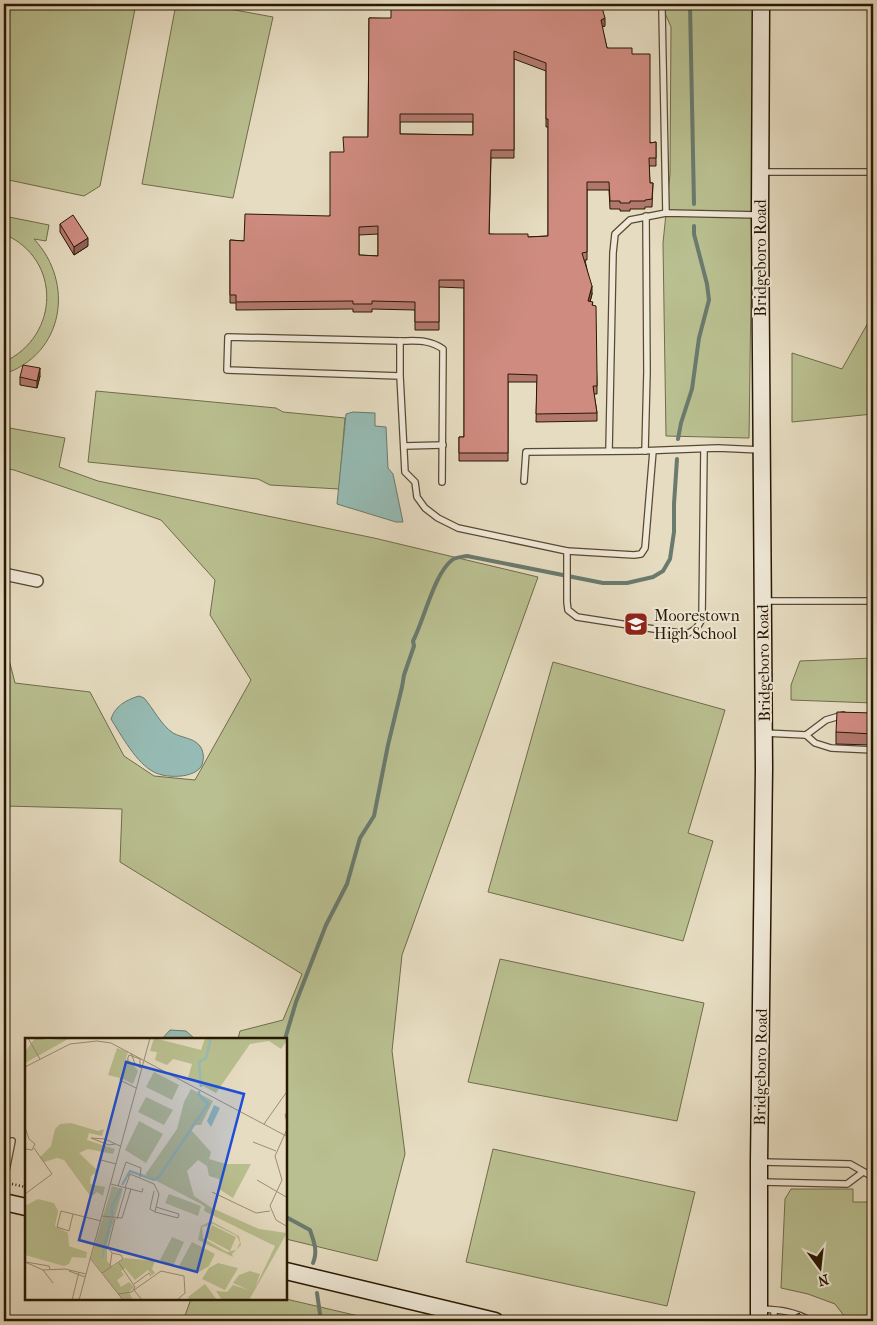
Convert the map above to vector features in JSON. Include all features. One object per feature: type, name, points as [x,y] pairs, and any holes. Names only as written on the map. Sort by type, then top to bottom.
[{"type":"main road","name":"Bridgeboro Road","points":[[762,4],[760,215],[763,732],[759,1182],[764,1313]]},
{"type":"main road","points":[[4,1202],[25,1207]]},
{"type":"main road","points":[[288,1271],[495,1321]]},
{"type":"street","points":[[4,574],[38,581]]},
{"type":"lane","points":[[661,4],[666,213]]},
{"type":"lane","points":[[760,172],[873,172]]},
{"type":"lane","points":[[609,451],[615,234],[630,220],[666,213],[760,215]]},
{"type":"lane","points":[[645,451],[647,372],[646,216]]},
{"type":"lane","points":[[400,376],[227,370],[228,337],[427,341],[443,349],[442,482]]},
{"type":"lane","points":[[400,341],[405,472],[415,482],[417,497],[425,508],[438,518],[458,528],[568,551],[641,554],[645,548],[653,451]]},
{"type":"lane","points":[[404,446],[443,445]]},
{"type":"lane","points":[[568,551],[568,610],[577,617],[686,634],[694,630],[702,618],[704,449]]},
{"type":"lane","points":[[524,481],[526,452],[761,450]]},
{"type":"lane","points":[[762,601],[873,601]]},
{"type":"lane","points":[[806,735],[826,720],[844,715],[852,716]]},
{"type":"lane","points":[[763,732],[806,735],[816,743],[831,748],[873,750]]},
{"type":"lane","points":[[4,1181],[12,1141]]},
{"type":"lane","points":[[759,1162],[850,1164],[873,1178]]},
{"type":"lane","points":[[759,1182],[847,1184],[863,1172]]},
{"type":"lane","points":[[764,1313],[785,1310],[811,1321]]},
{"type":"lane","points":[[764,1313],[774,1321]]},
{"type":"path","points":[[11,1183],[25,1187]]},
{"type":"green space","points":[[4,4],[136,4],[100,186],[84,196],[4,179]]},
{"type":"green space","points":[[176,4],[202,4],[273,17],[233,198],[142,184]]},
{"type":"green space","points":[[661,4],[755,4],[749,438],[666,436],[663,243],[670,174],[671,27]]},
{"type":"green space","points":[[4,216],[49,225],[46,241],[34,239],[47,257],[55,276],[58,296],[57,316],[51,334],[40,351],[24,364],[4,374],[4,362],[22,350],[36,335],[44,317],[47,298],[44,279],[36,261],[23,246],[4,234]]},
{"type":"green space","points":[[869,321],[873,325],[873,414],[792,422],[792,353],[842,369]]},
{"type":"green space","points":[[96,391],[276,408],[283,412],[345,418],[339,489],[270,485],[258,479],[88,462]]},
{"type":"green space","points":[[4,427],[65,438],[59,467],[98,481],[374,538],[538,577],[402,955],[392,1051],[405,1154],[377,1261],[288,1239],[288,1038],[238,1038],[240,1031],[283,1020],[302,974],[120,862],[122,809],[4,806],[4,640],[15,683],[90,692],[124,756],[154,776],[195,780],[251,680],[210,615],[215,580],[161,520],[4,468]]},
{"type":"green space","points":[[873,658],[873,703],[791,700],[791,685],[800,661]]},
{"type":"green space","points":[[553,662],[725,710],[688,833],[713,841],[683,941],[488,892]]},
{"type":"green space","points":[[500,959],[704,1003],[677,1121],[468,1082]]},
{"type":"green space","points":[[493,1149],[695,1192],[667,1306],[466,1262]]},
{"type":"green space","points":[[791,1189],[853,1189],[853,1202],[873,1202],[873,1321],[848,1321],[835,1304],[808,1294],[781,1288],[785,1199]]},
{"type":"green space","points":[[288,1299],[380,1321],[183,1321],[191,1300]]},
{"type":"water","points":[[353,412],[375,413],[375,426],[386,427],[388,468],[393,474],[403,522],[396,522],[337,504],[346,414]]},
{"type":"water","points":[[139,696],[144,698],[169,730],[176,735],[195,741],[200,746],[203,753],[201,767],[190,774],[166,776],[154,772],[142,763],[130,749],[111,719],[115,710],[122,704]]},
{"type":"water","points":[[170,1030],[186,1031],[194,1038],[163,1038]]},
{"type":"building","points":[[542,4],[601,4],[605,18],[601,20],[607,48],[632,48],[632,54],[650,54],[650,143],[656,142],[656,158],[649,158],[650,183],[653,183],[652,199],[630,201],[630,203],[610,201],[609,182],[587,182],[587,252],[582,253],[592,286],[588,301],[593,302],[592,305],[596,306],[597,386],[593,386],[597,413],[536,414],[537,375],[508,374],[508,453],[459,453],[459,437],[464,437],[464,280],[439,280],[439,322],[415,322],[415,302],[372,301],[372,304],[353,304],[353,301],[236,302],[236,295],[230,295],[230,240],[244,241],[245,214],[330,216],[330,152],[344,152],[343,137],[368,137],[369,18],[391,18],[391,7],[542,8]],"holes":[[[514,51],[546,63],[548,236],[528,237],[528,234],[489,234],[491,150],[514,150]],[[400,114],[473,114],[473,135],[400,134]],[[378,226],[378,256],[359,255],[359,227]]]},
{"type":"building","points":[[73,215],[88,238],[74,247],[60,224]]},
{"type":"building","points":[[23,365],[40,368],[37,381],[20,377]]},
{"type":"building","points":[[837,712],[873,713],[873,734],[836,732]]},
{"type":"building","points":[[799,1313],[805,1321],[787,1321]]},
{"type":"waterway","points":[[690,4],[694,204]]},
{"type":"waterway","points":[[678,439],[692,389],[699,338],[709,300],[707,284],[694,234],[694,226]]},
{"type":"waterway","points":[[285,1038],[296,1002],[326,925],[347,884],[360,838],[374,816],[404,675],[414,646],[413,641],[435,586],[446,567],[452,560],[467,556],[603,583],[627,583],[653,577],[663,571],[670,559],[674,532],[677,459]]},
{"type":"waterway","points":[[288,1218],[310,1230],[315,1250],[313,1263]]},
{"type":"waterway","points":[[317,1293],[321,1321]]},
{"type":"place","name":"Moorestown High School","points":[[636,624]]}]
